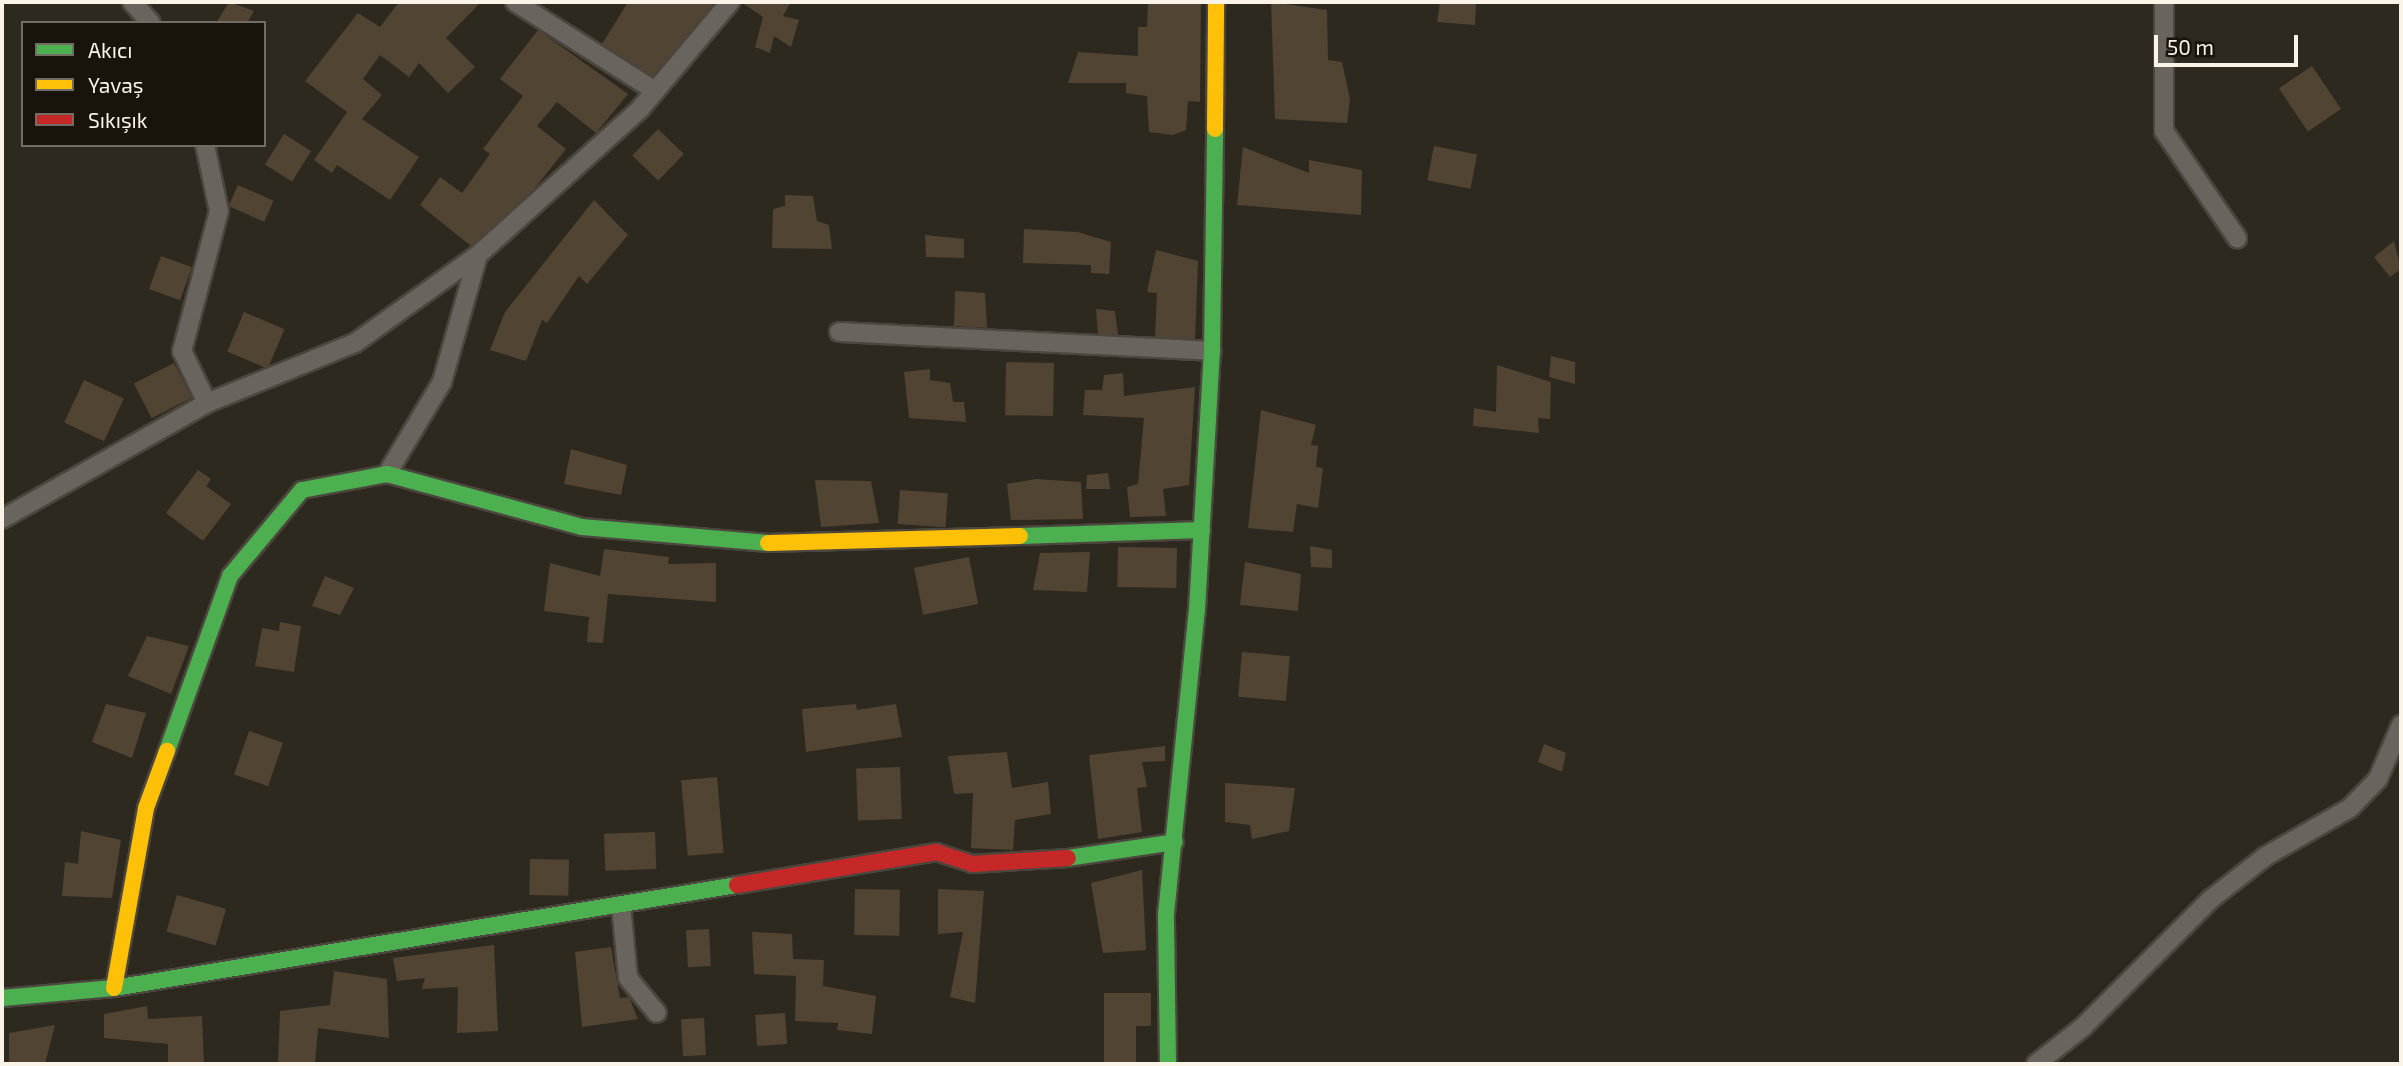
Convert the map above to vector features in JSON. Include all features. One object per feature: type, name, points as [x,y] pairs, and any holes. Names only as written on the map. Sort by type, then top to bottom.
[{"type":"street","points":[[132,2],[149,21]]},
{"type":"street","points":[[515,2],[655,91]]},
{"type":"street","points":[[5,513],[207,402],[355,343],[478,255],[655,91],[730,2]]},
{"type":"street","points":[[1168,1064],[1166,914],[1175,842],[1202,530],[1212,351],[1216,2]]},
{"type":"street","points":[[2164,2],[2164,131],[2237,238]]},
{"type":"street","points":[[205,147],[219,211],[182,351],[207,402]]},
{"type":"street","points":[[387,474],[443,382],[478,255]]},
{"type":"street","points":[[839,332],[1212,351]]},
{"type":"street","points":[[114,988],[146,808],[230,576],[302,490],[387,474],[582,527],[745,544],[1202,530]]},
{"type":"street","points":[[2036,1064],[2083,1027],[2211,899],[2266,856],[2350,808],[2378,779],[2401,725]]},
{"type":"street","points":[[2,998],[114,988],[936,852],[972,864],[1018,866],[1175,842]]},
{"type":"street","points":[[621,905],[628,978],[657,1013]]},
{"type":"building","points":[[229,2],[254,11],[248,21],[217,21]]},
{"type":"building","points":[[399,2],[481,2],[446,38],[475,67],[448,93],[419,63],[409,77],[380,55],[363,79],[382,95],[362,119],[419,157],[390,200],[337,165],[332,173],[314,160],[347,112],[305,81],[358,13],[380,27]]},
{"type":"building","points":[[628,2],[715,2],[653,76],[602,44]]},
{"type":"building","points":[[741,2],[791,2],[783,16],[799,20],[791,47],[774,36],[770,53],[755,47],[763,17]]},
{"type":"building","points":[[1148,2],[1201,2],[1200,102],[1188,101],[1186,130],[1173,135],[1149,132],[1147,96],[1126,93],[1126,83],[1068,83],[1078,52],[1138,56],[1138,27],[1147,27]]},
{"type":"building","points":[[1271,2],[1327,10],[1328,60],[1342,62],[1350,99],[1347,123],[1275,119]]},
{"type":"building","points":[[1440,2],[1476,2],[1475,25],[1437,22]]},
{"type":"building","points":[[538,30],[628,94],[596,133],[557,102],[537,126],[566,149],[535,188],[471,246],[420,205],[440,177],[462,193],[490,154],[483,149],[523,96],[500,79]]},
{"type":"building","points":[[2312,66],[2341,109],[2308,131],[2279,88]]},
{"type":"building","points":[[658,129],[684,154],[658,181],[632,156]]},
{"type":"building","points":[[284,134],[311,151],[292,181],[265,165]]},
{"type":"building","points":[[1434,146],[1477,154],[1471,189],[1427,180]]},
{"type":"building","points":[[1243,147],[1309,173],[1309,160],[1362,170],[1361,215],[1237,205]]},
{"type":"building","points":[[238,185],[274,201],[264,222],[229,206]]},
{"type":"building","points":[[785,195],[813,196],[817,221],[829,225],[832,249],[772,248],[773,209],[785,206]]},
{"type":"building","points":[[594,200],[628,235],[587,284],[579,276],[547,323],[542,320],[526,361],[490,350],[505,312]]},
{"type":"building","points":[[1024,229],[1077,232],[1111,242],[1109,274],[1091,273],[1091,265],[1023,263]]},
{"type":"building","points":[[925,235],[964,239],[964,258],[926,257]]},
{"type":"building","points":[[2394,241],[2401,269],[2390,277],[2374,257]]},
{"type":"building","points":[[1156,250],[1198,261],[1195,339],[1155,337],[1157,293],[1147,292]]},
{"type":"building","points":[[161,256],[192,267],[180,300],[149,289]]},
{"type":"building","points":[[955,291],[985,293],[987,328],[954,326]]},
{"type":"building","points":[[1096,309],[1115,311],[1118,335],[1098,334]]},
{"type":"building","points":[[244,312],[285,329],[268,369],[227,352]]},
{"type":"building","points":[[1551,356],[1575,362],[1575,384],[1549,377]]},
{"type":"building","points":[[1006,362],[1054,363],[1053,416],[1005,415]]},
{"type":"building","points":[[174,363],[192,398],[152,418],[134,383]]},
{"type":"building","points":[[1497,365],[1551,382],[1550,419],[1538,418],[1539,433],[1473,426],[1474,408],[1496,412]]},
{"type":"building","points":[[930,369],[930,380],[950,383],[953,402],[964,402],[966,422],[909,418],[904,372]]},
{"type":"building","points":[[1123,373],[1124,396],[1195,387],[1189,485],[1163,489],[1166,516],[1130,517],[1127,487],[1138,484],[1144,418],[1083,415],[1085,390],[1102,390],[1104,375]]},
{"type":"building","points":[[84,380],[124,399],[104,441],[64,423]]},
{"type":"building","points":[[1261,410],[1316,425],[1311,445],[1318,446],[1316,467],[1323,468],[1318,508],[1297,504],[1293,532],[1248,528]]},
{"type":"building","points":[[571,449],[627,465],[621,495],[564,484]]},
{"type":"building","points":[[198,470],[211,479],[206,486],[231,504],[203,541],[166,513]]},
{"type":"building","points":[[1108,473],[1110,489],[1086,489],[1087,475]]},
{"type":"building","points":[[1036,479],[1081,482],[1083,519],[1011,520],[1007,484]]},
{"type":"building","points":[[815,480],[871,481],[879,523],[821,527]]},
{"type":"building","points":[[900,490],[948,493],[946,527],[898,524]]},
{"type":"building","points":[[1310,546],[1332,550],[1332,568],[1311,567]]},
{"type":"building","points":[[1118,547],[1177,548],[1176,588],[1117,587]]},
{"type":"building","points":[[604,549],[669,557],[668,564],[716,563],[716,602],[608,594],[603,643],[587,642],[589,617],[544,611],[550,563],[600,576]]},
{"type":"building","points":[[1090,552],[1087,592],[1033,590],[1040,553]]},
{"type":"building","points":[[969,557],[978,604],[923,615],[914,568]]},
{"type":"building","points":[[1245,562],[1301,574],[1298,611],[1240,605]]},
{"type":"building","points":[[325,576],[354,588],[340,615],[312,606]]},
{"type":"building","points":[[280,622],[301,626],[294,672],[255,666],[262,628],[279,631]]},
{"type":"building","points":[[147,636],[189,646],[171,694],[128,676]]},
{"type":"building","points":[[1242,652],[1290,656],[1286,701],[1238,697]]},
{"type":"building","points":[[106,704],[146,713],[132,758],[92,742]]},
{"type":"building","points":[[856,704],[857,710],[896,704],[902,737],[806,752],[802,709]]},
{"type":"building","points":[[249,731],[283,743],[268,786],[234,774]]},
{"type":"building","points":[[1544,744],[1566,753],[1562,772],[1538,762]]},
{"type":"building","points":[[1165,746],[1165,761],[1142,762],[1147,787],[1137,788],[1142,832],[1098,839],[1089,755]]},
{"type":"building","points":[[1007,752],[1012,788],[1048,782],[1051,814],[1015,820],[1013,850],[971,848],[973,793],[954,794],[948,756]]},
{"type":"building","points":[[900,767],[902,819],[858,821],[856,769]]},
{"type":"building","points":[[717,777],[724,853],[688,856],[681,780]]},
{"type":"building","points":[[1225,783],[1295,788],[1289,831],[1252,839],[1250,825],[1225,822]]},
{"type":"building","points":[[81,831],[121,840],[112,898],[62,896],[65,862],[78,864]]},
{"type":"building","points":[[655,832],[656,869],[605,871],[604,834]]},
{"type":"building","points":[[530,859],[569,860],[568,896],[529,895]]},
{"type":"building","points":[[1142,870],[1146,950],[1103,953],[1091,883]]},
{"type":"building","points":[[855,889],[900,890],[899,936],[854,935]]},
{"type":"building","points":[[938,889],[984,891],[975,1003],[950,997],[963,932],[938,934]]},
{"type":"building","points":[[177,895],[226,909],[216,946],[167,932]]},
{"type":"building","points":[[709,929],[711,966],[688,967],[686,930]]},
{"type":"building","points":[[752,932],[792,934],[793,959],[824,960],[823,986],[876,996],[872,1034],[837,1030],[838,1023],[795,1021],[796,976],[754,974]]},
{"type":"building","points":[[494,945],[498,1031],[457,1033],[458,987],[422,989],[425,978],[397,981],[393,958]]},
{"type":"building","points":[[611,947],[620,998],[629,997],[638,1019],[582,1027],[575,952]]},
{"type":"building","points":[[334,971],[387,979],[389,1038],[318,1028],[315,1063],[278,1064],[280,1011],[330,1005]]},
{"type":"building","points":[[1104,993],[1151,993],[1151,1026],[1136,1026],[1136,1064],[1104,1064]]},
{"type":"building","points":[[147,1006],[148,1019],[202,1016],[204,1064],[168,1064],[168,1044],[104,1038],[104,1014]]},
{"type":"building","points":[[785,1013],[787,1044],[757,1046],[755,1015]]},
{"type":"building","points":[[704,1018],[706,1055],[683,1056],[681,1019]]},
{"type":"building","points":[[55,1025],[45,1064],[9,1064],[9,1033]]},
{"type":"traffic: fast","points":[[1168,1064],[1166,914],[1197,610],[1212,351],[1215,129]]},
{"type":"traffic: fast","points":[[167,751],[230,576],[302,490],[387,474],[582,527],[768,543]]},
{"type":"traffic: fast","points":[[1020,536],[1202,530]]},
{"type":"traffic: fast","points":[[1068,858],[1175,842]]},
{"type":"traffic: fast","points":[[2,998],[114,988],[737,885]]},
{"type":"traffic: slow","points":[[1215,129],[1216,2]]},
{"type":"traffic: slow","points":[[768,543],[1020,536]]},
{"type":"traffic: slow","points":[[114,988],[146,808],[167,751]]},
{"type":"traffic: jam","points":[[737,885],[936,852],[972,864],[1068,858]]}]
